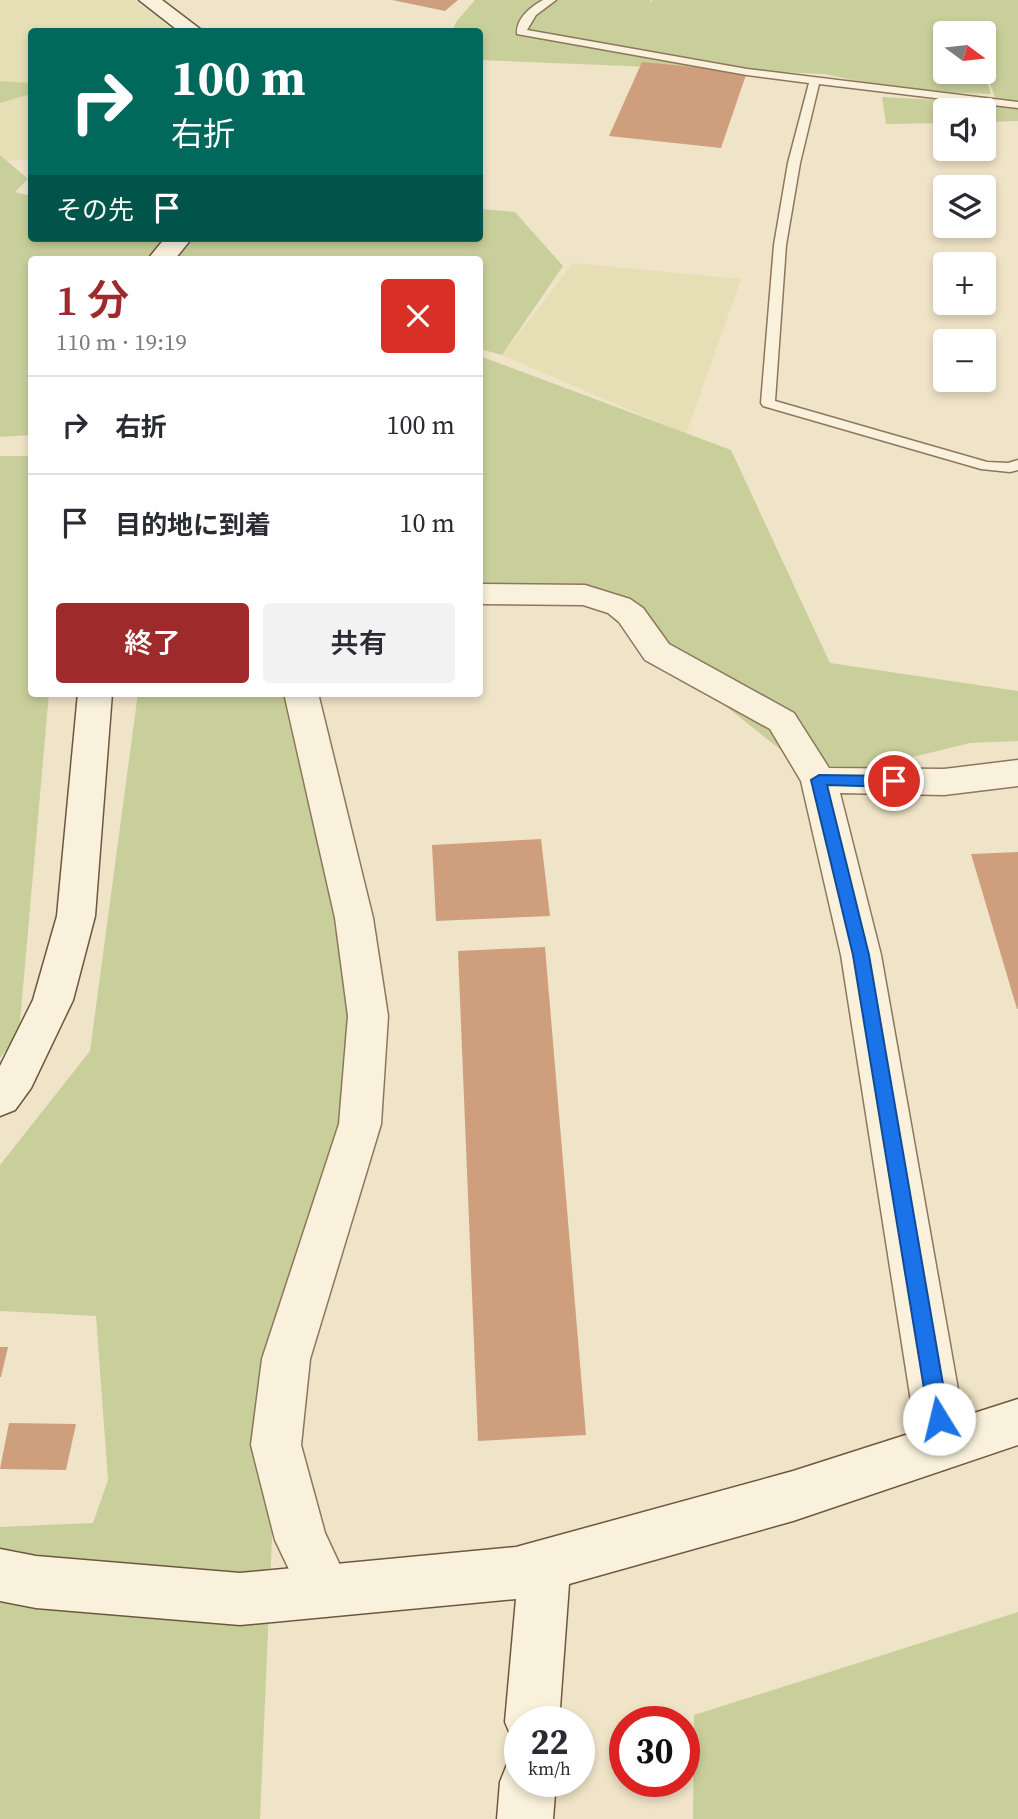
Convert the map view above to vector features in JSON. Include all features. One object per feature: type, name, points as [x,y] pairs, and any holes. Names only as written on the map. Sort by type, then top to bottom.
[{"type":"street","points":[[149,0],[188,28]]},
{"type":"street","points":[[163,256],[175,242]]},
{"type":"street","points":[[483,594],[585,595],[619,606],[631,615],[657,652],[782,720],[819,780],[861,955],[943,1446]]},
{"type":"street","points":[[0,1098],[16,1076],[53,1000],[76,916],[95,697]]},
{"type":"street","points":[[302,697],[354,918],[368,1016],[360,1124],[286,1359],[276,1445],[301,1540],[326,1591]]},
{"type":"street","points":[[819,780],[944,782],[1018,773]]},
{"type":"street","points":[[0,1575],[36,1582],[240,1599],[516,1573],[793,1496],[1018,1422]]},
{"type":"street","points":[[534,1706],[545,1566]]},
{"type":"street","points":[[525,1819],[527,1797]]},
{"type":"lane","points":[[551,0],[540,5],[524,20],[521,32],[632,54],[747,72],[1018,105]]},
{"type":"lane","points":[[815,80],[794,163],[780,245],[768,403],[986,466],[1010,468],[1018,464]]},
{"type":"shaded area","points":[[0,0],[135,0],[171,28],[28,28],[28,83],[0,81]]},
{"type":"shaded area","points":[[28,95],[28,159],[4,161],[0,155],[0,103]]},
{"type":"shaded area","points":[[573,263],[741,279],[686,434],[502,355]]},
{"type":"green space","points":[[475,0],[650,0],[652,3],[652,0],[1018,0],[1018,121],[996,122],[997,103],[990,84],[996,84],[996,21],[933,21],[933,84],[988,84],[991,94],[905,91],[824,74],[483,60],[483,28],[454,28]]},
{"type":"green space","points":[[0,81],[28,83],[28,95],[0,103]]},
{"type":"green space","points":[[882,97],[933,100],[933,123],[886,124]]},
{"type":"green space","points":[[0,155],[28,179],[15,192],[28,195],[28,242],[483,242],[483,209],[515,212],[563,266],[502,355],[483,350],[483,256],[28,256],[28,435],[0,437]]},
{"type":"green space","points":[[483,357],[731,450],[830,663],[1018,691],[1018,741],[970,743],[819,780],[585,595],[483,594]]},
{"type":"green space","points":[[0,456],[28,456],[28,697],[49,697],[19,1033],[0,1058]]},
{"type":"green space","points":[[137,697],[306,697],[366,1040],[276,1445],[260,1819],[0,1819],[0,1527],[93,1523],[108,1480],[96,1316],[0,1311],[0,1165],[90,1051]]},
{"type":"green space","points":[[1018,1612],[1018,1819],[693,1819],[693,1797],[700,1797],[700,1713]]},
{"type":"building","points":[[392,0],[458,0],[445,11]]},
{"type":"building","points":[[642,62],[747,72],[721,148],[609,136]]},
{"type":"building","points":[[541,839],[550,916],[436,921],[432,845]]},
{"type":"building","points":[[1018,852],[1018,1009],[1017,1009],[971,854]]},
{"type":"building","points":[[545,947],[586,1435],[478,1441],[458,951]]},
{"type":"building","points":[[0,1347],[8,1347],[1,1377],[0,1377]]},
{"type":"building","points":[[9,1423],[76,1424],[66,1470],[0,1469]]},
{"type":"route","points":[[894,781],[819,780],[861,955],[939,1419]]}]
